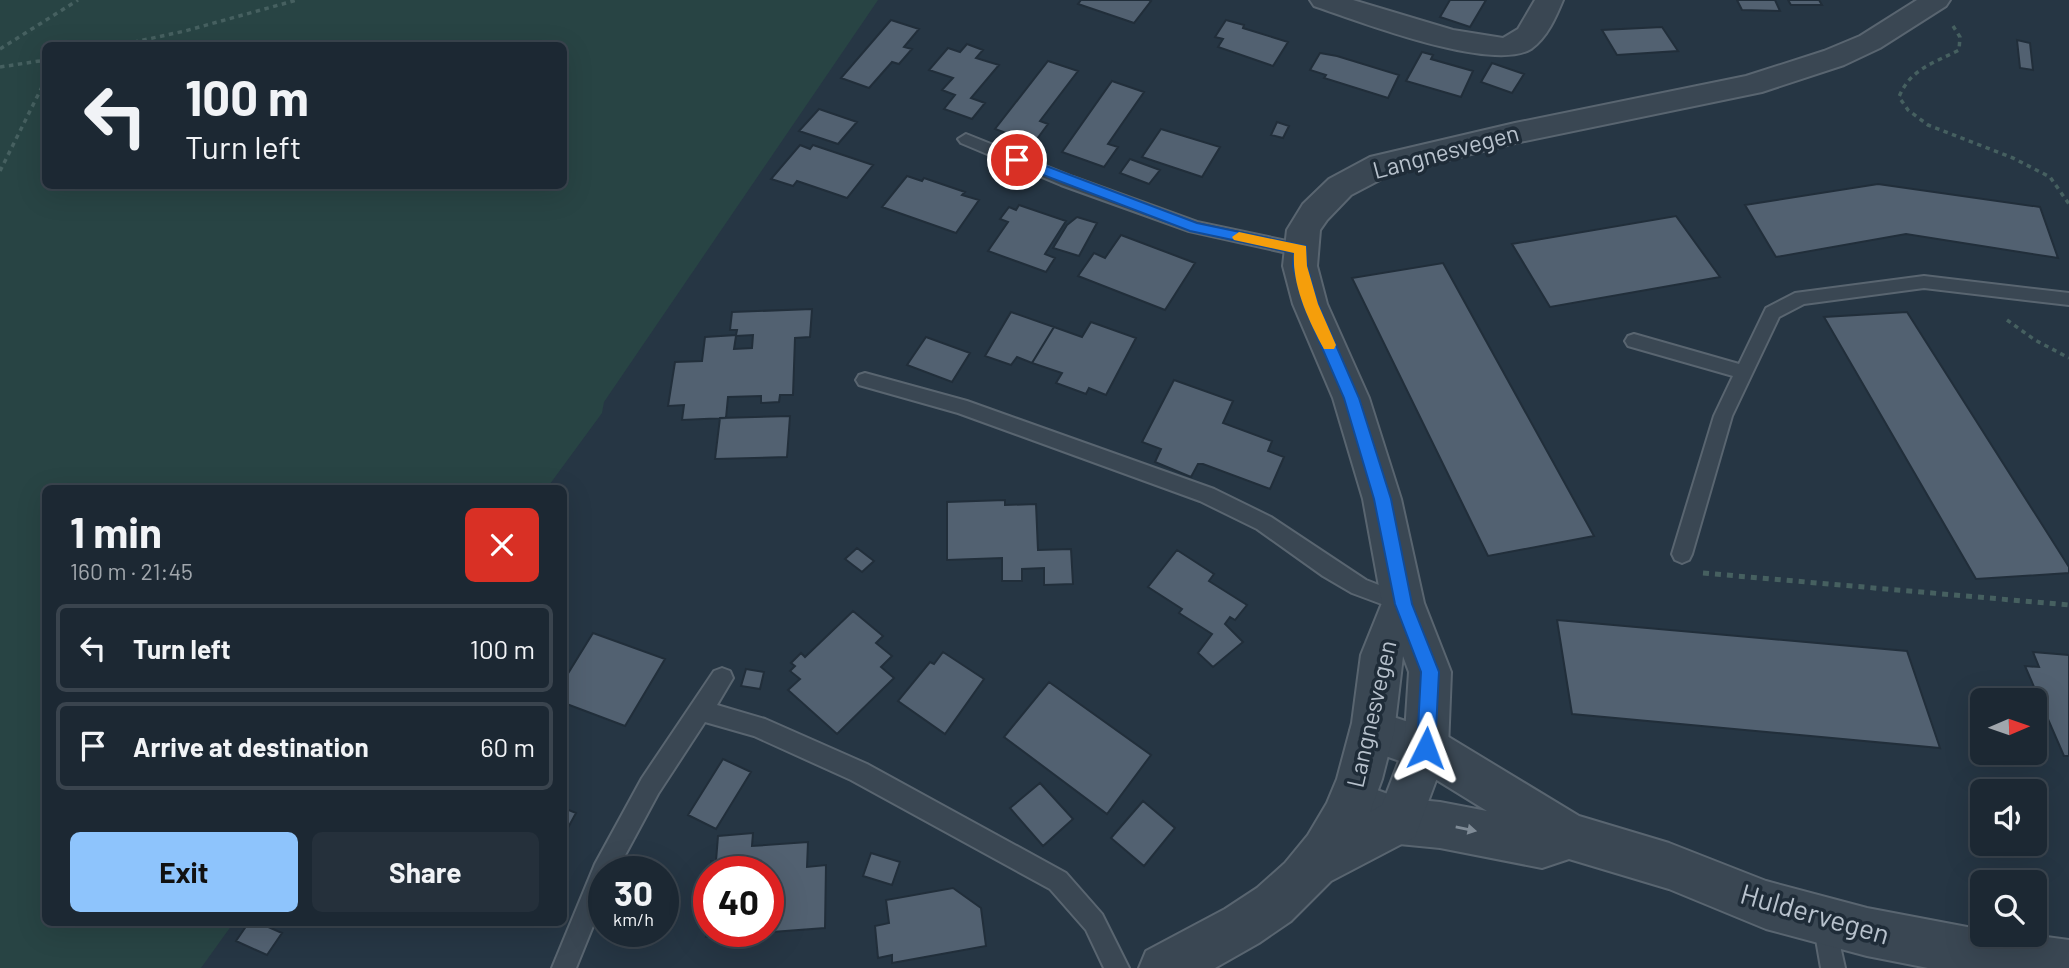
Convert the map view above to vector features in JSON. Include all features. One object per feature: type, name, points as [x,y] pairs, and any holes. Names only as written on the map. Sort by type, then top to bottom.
[{"type":"street","points":[[1324,0],[1415,28],[1497,48],[1517,44],[1526,38],[1534,29],[1549,0]]},
{"type":"street","name":"Langnesvegen","points":[[1320,862],[1399,821],[1426,748],[1430,672],[1403,604],[1382,499],[1351,398],[1311,304],[1300,266],[1304,230],[1327,198],[1381,165],[1515,133],[1751,85],[1834,58],[1897,27],[1934,2]]},
{"type":"street","name":"Langnesvegen","points":[[1163,968],[1249,924],[1288,896],[1320,862],[1352,803],[1372,731],[1380,662],[1390,631],[1403,604]]},
{"type":"street","name":"Huldervegen","points":[[1372,731],[1426,748],[1569,836],[1669,866],[1766,905],[1824,921],[1975,953],[2069,964]]},
{"type":"street","name":"Huldervegen","points":[[1352,803],[1399,821],[1449,826],[1542,845],[1569,836]]},
{"type":"lane","points":[[966,139],[1067,181],[1195,227],[1301,250]]},
{"type":"lane","points":[[1682,554],[1723,416],[1772,313],[1801,298],[1924,282],[2069,299]]},
{"type":"lane","points":[[1634,341],[1744,372]]},
{"type":"lane","points":[[865,380],[960,406],[1207,495],[1264,523],[1330,570],[1359,587],[1403,604]]},
{"type":"lane","points":[[564,968],[603,872],[650,786],[722,678]]},
{"type":"lane","points":[[702,711],[757,726],[859,772],[1058,881],[1094,922],[1116,968]]},
{"type":"lane","points":[[1824,921],[1832,968]]},
{"type":"path","points":[[0,48],[78,0]]},
{"type":"path","points":[[134,42],[297,0]]},
{"type":"path","points":[[1934,2],[1961,37],[1959,50],[1914,72],[1903,82],[1899,97],[1908,110],[1928,125],[2013,158],[2050,177],[2069,204]]},
{"type":"path","points":[[0,67],[42,61]]},
{"type":"path","points":[[0,171],[42,87]]},
{"type":"path","points":[[1682,554],[1690,572],[2069,605]]},
{"type":"green space","points":[[0,0],[878,0],[604,402],[602,413],[549,485],[42,485],[42,926],[231,926],[201,968],[0,968]]},
{"type":"building","points":[[1081,0],[1151,1],[1134,23],[1078,4]]},
{"type":"building","points":[[1450,0],[1486,0],[1470,27],[1440,17]]},
{"type":"building","points":[[1737,0],[1775,0],[1780,11],[1742,10]]},
{"type":"building","points":[[1788,0],[1819,0],[1822,5],[1791,5]]},
{"type":"building","points":[[891,20],[919,29],[904,47],[912,49],[899,64],[892,62],[869,88],[841,78]]},
{"type":"building","points":[[1226,20],[1288,42],[1273,66],[1218,47],[1223,39],[1215,37]]},
{"type":"building","points":[[1662,27],[1678,51],[1617,55],[1602,30]]},
{"type":"building","points":[[2017,40],[2030,43],[2033,70],[2020,68]]},
{"type":"building","points":[[967,44],[983,50],[976,58],[999,65],[971,98],[985,103],[972,119],[944,109],[955,95],[942,90],[953,78],[929,70],[948,48],[960,52]]},
{"type":"building","points":[[1422,52],[1433,55],[1431,59],[1473,71],[1461,97],[1406,81]]},
{"type":"building","points":[[1320,53],[1399,75],[1388,98],[1324,78],[1326,75],[1310,70]]},
{"type":"building","points":[[1048,61],[1078,71],[1040,121],[1048,124],[1034,143],[995,129]]},
{"type":"building","points":[[1492,63],[1524,74],[1512,93],[1481,82]]},
{"type":"building","points":[[1112,81],[1144,92],[1108,144],[1118,147],[1104,167],[1062,152]]},
{"type":"building","points":[[819,109],[857,122],[838,144],[799,131]]},
{"type":"building","points":[[1277,122],[1289,126],[1283,138],[1271,135]]},
{"type":"building","points":[[1161,129],[1220,147],[1202,177],[1142,157]]},
{"type":"building","points":[[800,145],[810,149],[813,145],[873,165],[847,198],[797,181],[793,186],[771,179]]},
{"type":"building","points":[[1130,159],[1160,170],[1149,184],[1120,173]]},
{"type":"building","points":[[907,176],[922,181],[924,178],[965,192],[962,195],[979,200],[956,233],[882,207]]},
{"type":"building","points":[[1878,184],[2040,207],[2058,258],[1906,234],[1776,257],[1745,205]]},
{"type":"building","points":[[1019,205],[1066,221],[1045,254],[1055,258],[1046,272],[988,251],[1008,222],[1000,219],[1009,207],[1016,210]]},
{"type":"building","points":[[1676,216],[1720,277],[1550,307],[1512,244]]},
{"type":"building","points":[[1077,217],[1097,223],[1079,256],[1053,248],[1067,225]]},
{"type":"building","points":[[1121,235],[1195,263],[1165,310],[1078,276],[1094,253],[1105,258]]},
{"type":"building","points":[[1443,263],[1594,536],[1488,556],[1352,278]]},
{"type":"building","points":[[812,309],[810,337],[795,338],[793,395],[780,395],[779,402],[761,403],[761,396],[728,397],[726,418],[682,420],[684,405],[668,406],[675,362],[702,361],[705,337],[736,335],[737,330],[730,330],[732,312]],"holes":[[[753,335],[752,348],[734,349],[736,336]]]},
{"type":"building","points":[[1011,312],[1054,327],[1032,363],[1017,357],[1011,365],[985,356]]},
{"type":"building","points":[[1907,312],[2069,567],[2069,573],[1976,579],[1824,317]]},
{"type":"building","points":[[1091,322],[1136,338],[1106,395],[1089,388],[1086,394],[1056,383],[1062,373],[1032,363],[1054,327],[1082,337]]},
{"type":"building","points":[[926,337],[970,353],[952,382],[907,365]]},
{"type":"building","points":[[1174,380],[1233,401],[1223,423],[1272,441],[1268,451],[1284,457],[1270,489],[1203,464],[1198,464],[1191,477],[1155,462],[1161,449],[1142,442]]},
{"type":"building","points":[[790,416],[787,457],[715,459],[720,418]]},
{"type":"building","points":[[1005,500],[1005,505],[1036,504],[1038,550],[1071,549],[1073,584],[1044,585],[1044,568],[1022,569],[1022,581],[1002,581],[1002,558],[947,560],[947,502]]},
{"type":"building","points":[[857,548],[874,561],[862,572],[845,559]]},
{"type":"building","points":[[1177,550],[1214,574],[1209,581],[1247,605],[1235,620],[1230,617],[1225,624],[1243,642],[1213,667],[1198,653],[1212,634],[1179,613],[1182,609],[1148,587]]},
{"type":"building","points":[[853,611],[883,636],[876,643],[892,656],[881,667],[894,678],[837,734],[788,690],[800,679],[790,671],[795,666],[791,663],[801,653],[805,657]]},
{"type":"building","points":[[1557,620],[1907,651],[1940,748],[1572,714]]},
{"type":"building","points":[[593,633],[665,659],[625,726],[567,704],[567,675]]},
{"type":"building","points":[[943,652],[984,679],[945,734],[898,701],[930,662],[934,664]]},
{"type":"building","points":[[2033,652],[2069,655],[2069,756],[2064,756],[2048,719],[2048,688],[2035,688],[2025,666],[2039,667]]},
{"type":"building","points":[[746,669],[764,672],[760,689],[741,686]]},
{"type":"building","points":[[1049,682],[1151,755],[1107,814],[1004,737]]},
{"type":"building","points":[[723,759],[751,772],[716,829],[688,815]]},
{"type":"building","points":[[1040,783],[1073,819],[1043,846],[1010,808]]},
{"type":"building","points":[[1143,801],[1175,828],[1144,866],[1111,838]]},
{"type":"building","points":[[567,809],[576,813],[567,830]]},
{"type":"building","points":[[753,833],[752,846],[808,842],[807,867],[826,865],[825,928],[784,931],[784,856],[716,856],[718,836]]},
{"type":"building","points":[[871,853],[900,862],[892,885],[863,876]]},
{"type":"building","points":[[953,888],[981,908],[986,946],[892,963],[892,955],[878,958],[875,926],[889,923],[886,900]]},
{"type":"building","points":[[246,926],[266,926],[282,933],[267,955],[236,941]]},
{"type":"slow traffic","points":[[1239,237],[1301,250],[1300,266],[1311,304],[1329,345]]},
{"type":"route","points":[[1017,160],[1195,227],[1301,250],[1300,266],[1311,304],[1351,398],[1382,499],[1403,604],[1430,672],[1426,748]]}]
